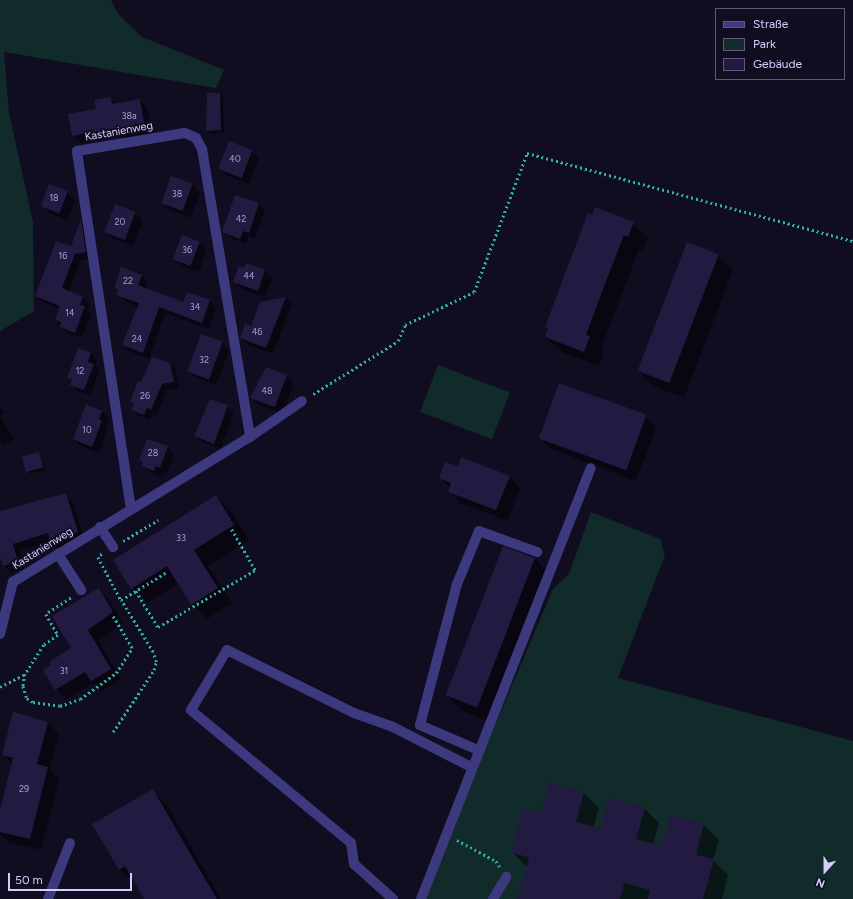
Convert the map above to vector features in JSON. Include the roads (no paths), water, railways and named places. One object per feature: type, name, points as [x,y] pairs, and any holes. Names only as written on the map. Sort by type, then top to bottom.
[{"type":"street","name":"Kastanienweg","points":[[130,509],[77,151],[185,133],[196,138],[202,149],[250,437]]},
{"type":"street","name":"Kastanienweg","points":[[0,634],[13,582],[100,527],[250,437],[302,401]]},
{"type":"street","points":[[421,899],[471,767],[591,468]]},
{"type":"street","points":[[100,527],[113,547]]},
{"type":"street","points":[[478,750],[420,725],[457,584],[480,532],[537,552]]},
{"type":"street","points":[[58,554],[81,590]]},
{"type":"street","points":[[393,899],[354,864],[351,843],[191,710],[227,650],[354,713],[393,727],[471,767]]},
{"type":"street","points":[[48,899],[70,843]]},
{"type":"street","points":[[493,899],[506,877]]}]
